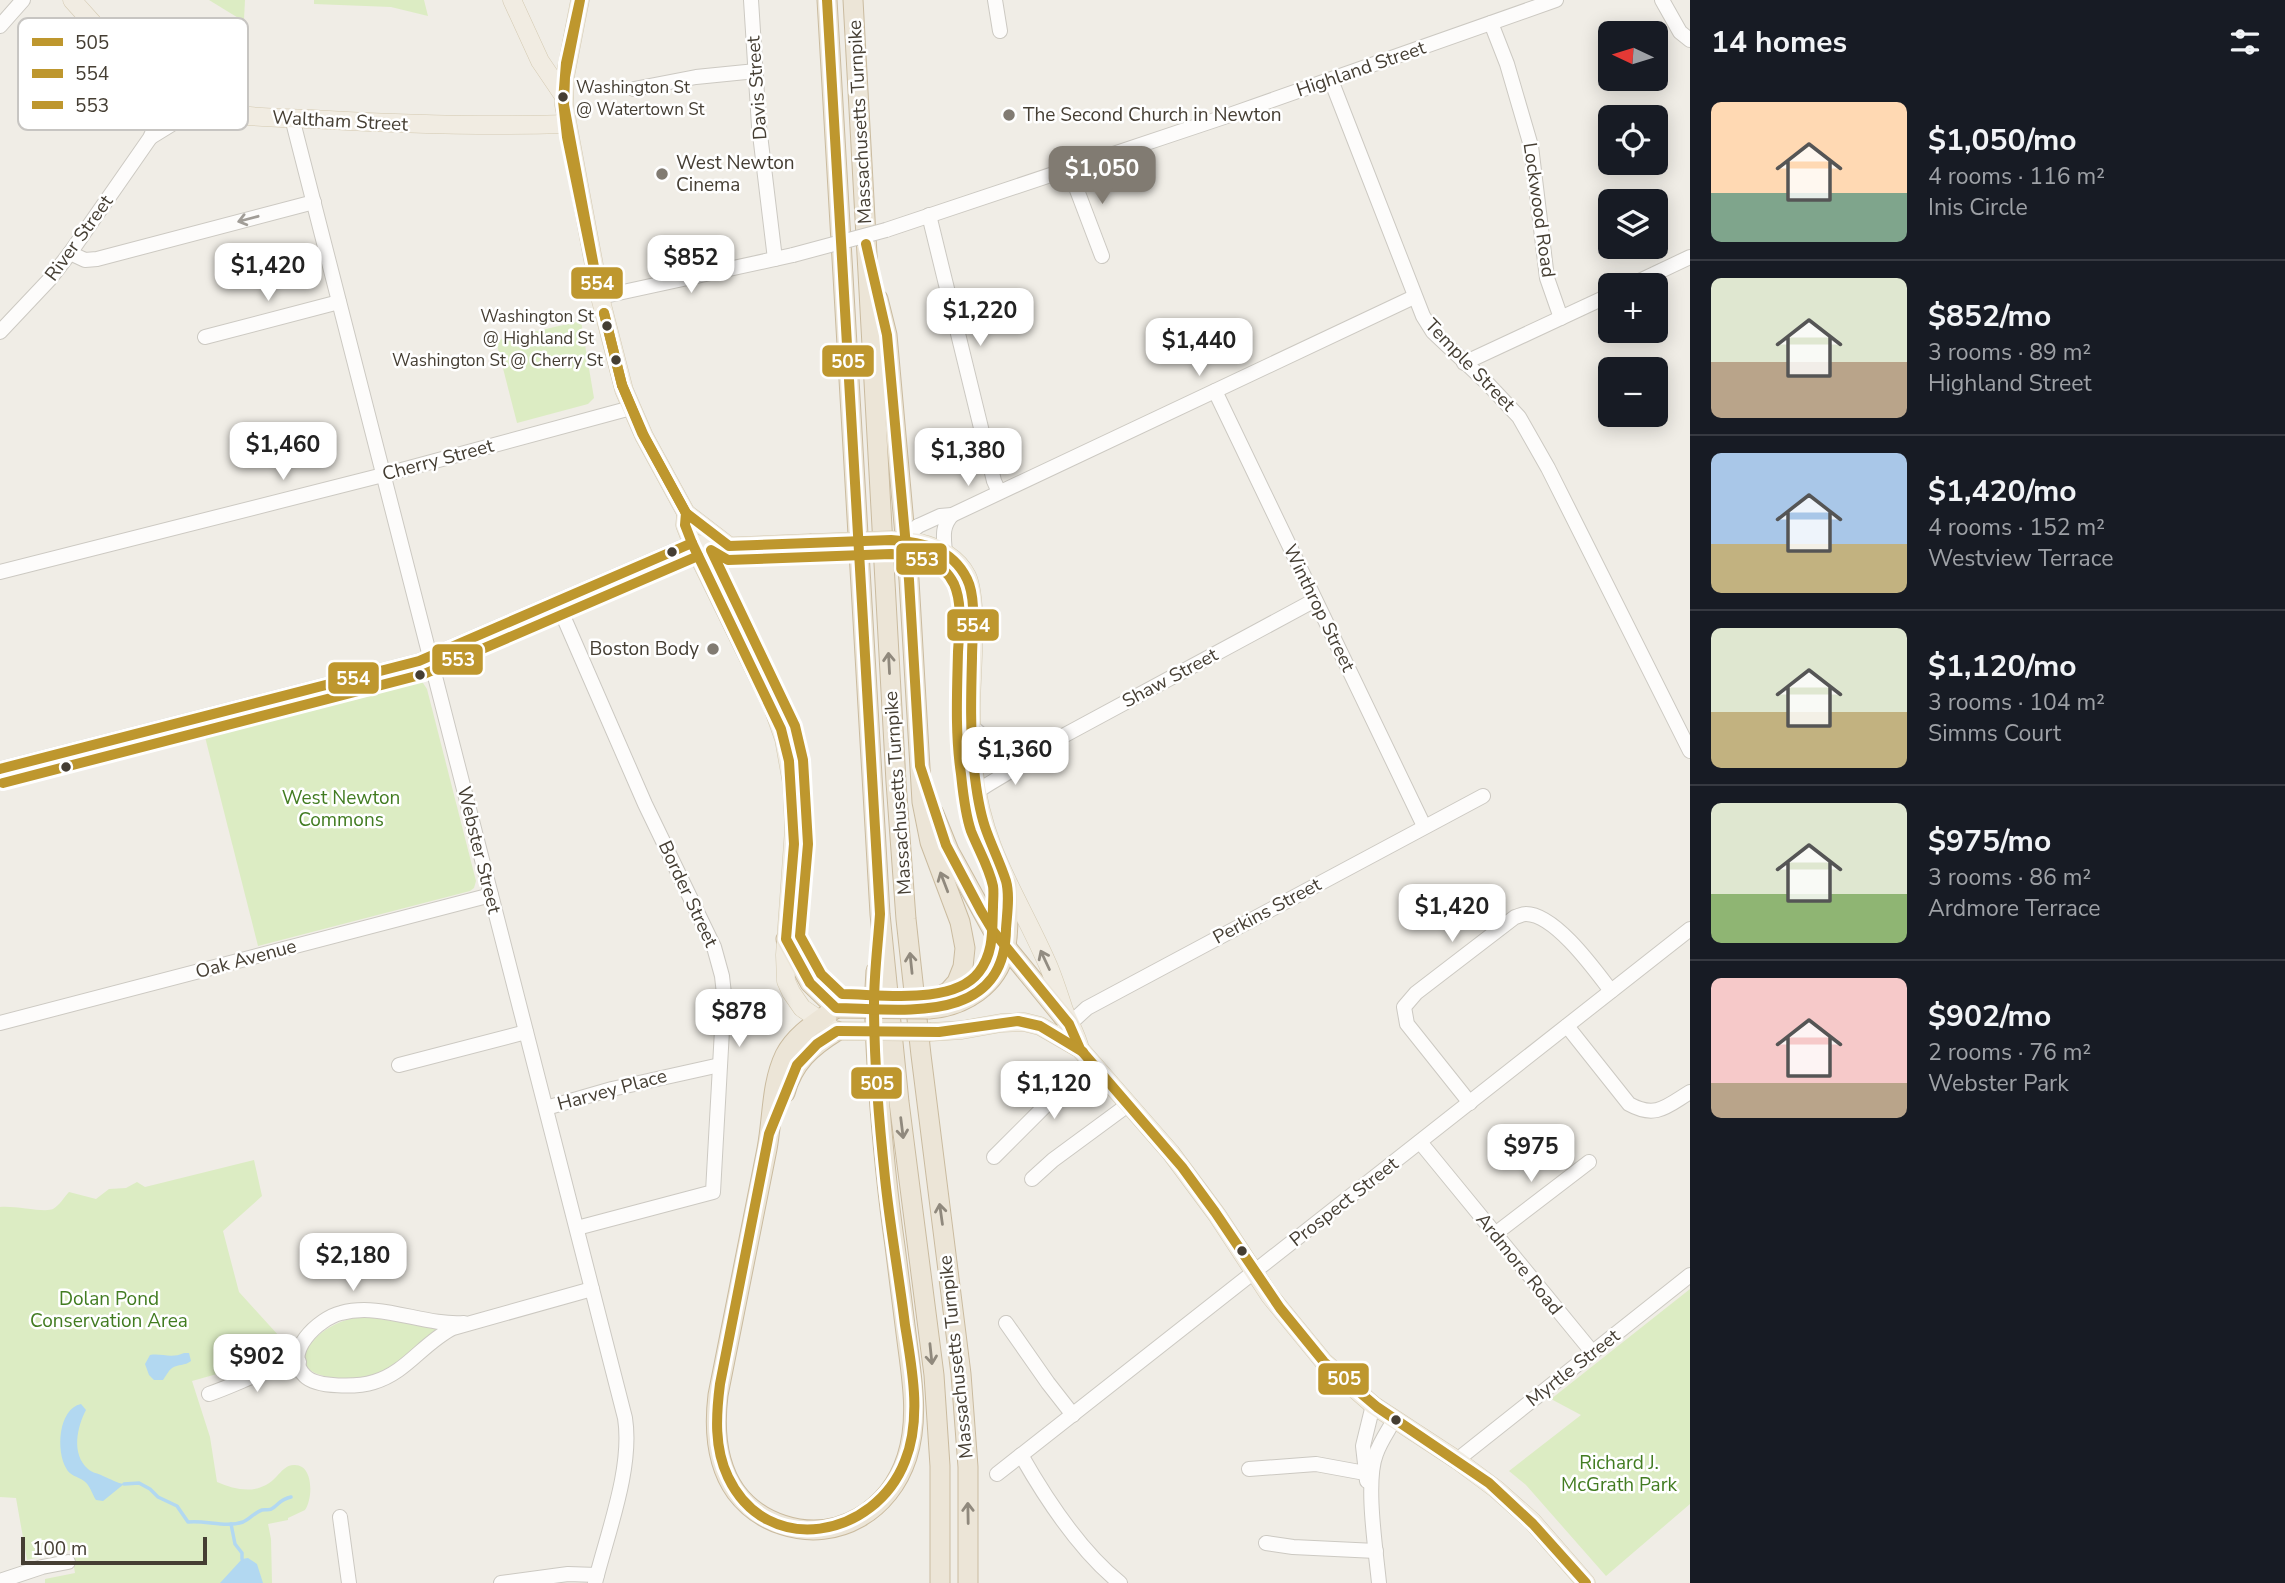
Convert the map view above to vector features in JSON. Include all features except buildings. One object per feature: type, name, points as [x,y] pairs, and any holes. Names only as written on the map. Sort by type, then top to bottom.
[{"type":"highway","name":"Massachusetts Turnpike","points":[[827,0],[880,914],[899,1102],[934,1375],[940,1466],[940,1583]]},
{"type":"highway","name":"Massachusetts Turnpike","points":[[853,0],[895,782],[918,1034],[961,1374],[968,1467],[968,1583]]},
{"type":"highway","points":[[867,253],[887,335],[909,580],[922,802],[928,835],[960,922],[965,948],[963,967],[957,982],[944,994],[923,1006]]},
{"type":"highway","points":[[920,766],[948,851],[981,911],[1063,1030]]},
{"type":"highway","points":[[880,914],[874,1004],[883,1158],[914,1408],[908,1452],[886,1497],[863,1516],[834,1529],[812,1531],[790,1528],[760,1514],[736,1491],[721,1461],[717,1438],[719,1395],[769,1134],[775,1083],[786,1054],[800,1035],[836,1008],[923,1006],[955,1004],[984,987],[996,973],[1006,947],[1007,884]]},
{"type":"highway","points":[[786,939],[810,983],[836,1008]]},
{"type":"highway","points":[[769,1134],[797,1065],[817,1044],[837,1031]]},
{"type":"main road","name":"Waltham Street","points":[[72,0],[89,18]]},
{"type":"main road","points":[[512,0],[540,61],[564,95]]},
{"type":"main road","points":[[579,0],[567,62],[564,95],[566,124],[600,297],[615,358],[631,408],[685,513],[729,546]]},
{"type":"main road","name":"Waltham Street","points":[[248,115],[467,127],[566,124]]},
{"type":"main road","points":[[685,513],[685,525],[692,543],[773,708],[787,750],[792,784],[794,837],[785,969],[788,987],[802,1008],[837,1031],[931,1032],[1018,1021],[1075,1034],[1085,1055],[1190,1178],[1281,1311],[1307,1343],[1347,1384],[1373,1405],[1496,1489],[1532,1521],[1586,1583]]},
{"type":"main road","points":[[692,543],[708,547],[901,540],[919,535],[945,553],[964,571],[972,594],[971,726],[977,792],[988,839],[1007,884],[1048,964],[1063,1030]]},
{"type":"street","points":[[0,26],[23,0]]},
{"type":"street","name":"Davis Street","points":[[751,0],[760,136],[775,259]]},
{"type":"street","points":[[995,0],[1000,31]]},
{"type":"street","name":"Highland Street","points":[[600,297],[793,255],[886,230],[1331,80],[1556,0]]},
{"type":"street","points":[[1662,0],[1680,32],[1690,40]]},
{"type":"street","name":"Lockwood Road","points":[[1491,23],[1507,64],[1531,146],[1547,278],[1561,318]]},
{"type":"street","points":[[634,89],[696,77],[756,71]]},
{"type":"street","name":"Temple Street","points":[[1331,80],[1414,297],[1433,332],[1497,392],[1519,417],[1548,468],[1690,751]]},
{"type":"street","name":"Webster Street","points":[[292,118],[622,1405],[627,1434],[622,1475],[596,1579]]},
{"type":"street","name":"River Street","points":[[0,332],[49,280],[70,253],[154,130]]},
{"type":"street","name":"River Street","points":[[150,138],[163,130]]},
{"type":"street","points":[[1069,169],[1102,256]]},
{"type":"street","points":[[70,253],[85,260],[97,259],[314,202]]},
{"type":"street","points":[[929,215],[999,492]]},
{"type":"street","points":[[1656,273],[1690,257]]},
{"type":"street","points":[[919,535],[940,516],[952,515],[1414,297]]},
{"type":"street","points":[[1464,363],[1598,301]]},
{"type":"street","points":[[205,337],[339,302]]},
{"type":"street","name":"Winthrop Street","points":[[1215,390],[1424,826]]},
{"type":"street","name":"Cherry Street","points":[[0,572],[383,475],[631,408]]},
{"type":"street","points":[[945,553],[943,531],[952,515]]},
{"type":"street","points":[[0,769],[430,657],[692,543]]},
{"type":"street","name":"Shaw Street","points":[[977,792],[1026,756],[1315,600]]},
{"type":"street","name":"Border Street","points":[[557,601],[645,804],[714,947],[724,994],[713,1192],[577,1228]]},
{"type":"street","points":[[971,726],[996,747],[1026,756]]},
{"type":"street","name":"Perkins Street","points":[[1063,1030],[1087,1008],[1483,796]]},
{"type":"street","name":"Oak Avenue","points":[[0,1023],[491,895]]},
{"type":"street","points":[[1470,1103],[1407,1024],[1404,1007],[1416,993],[1515,917],[1526,914],[1537,917],[1568,939],[1583,953],[1611,991]]},
{"type":"street","name":"Prospect Street","points":[[998,1474],[1690,929]]},
{"type":"street","points":[[1567,1026],[1629,1104],[1641,1111],[1663,1109],[1690,1092]]},
{"type":"street","points":[[399,1065],[526,1032]]},
{"type":"street","points":[[994,1157],[1085,1055]]},
{"type":"street","name":"Harvey Place","points":[[546,1108],[612,1088],[720,1065]]},
{"type":"street","points":[[1032,1179],[1053,1160],[1129,1104]]},
{"type":"street","name":"Ardmore Road","points":[[1420,1142],[1592,1353]]},
{"type":"street","points":[[1495,1234],[1589,1162]]},
{"type":"street","name":"Myrtle Street","points":[[1457,1460],[1690,1275]]},
{"type":"street","points":[[464,1323],[373,1311],[341,1313],[325,1319],[311,1331],[300,1349],[299,1362],[303,1374],[316,1382],[352,1385],[373,1382],[403,1368],[443,1333],[464,1323],[592,1289]]},
{"type":"street","points":[[1006,1323],[1073,1415]]},
{"type":"street","points":[[209,1394],[265,1371],[299,1362]]},
{"type":"street","points":[[1373,1405],[1364,1439],[1365,1473],[1371,1496],[1379,1583]]},
{"type":"street","points":[[1371,1496],[1376,1454],[1394,1420]]},
{"type":"street","points":[[1021,1455],[1035,1481],[1091,1555],[1120,1583]]},
{"type":"street","points":[[1249,1469],[1316,1464],[1365,1473]]},
{"type":"street","points":[[340,1517],[349,1583]]},
{"type":"street","points":[[1266,1543],[1376,1551]]},
{"type":"street","points":[[0,1581],[42,1567],[68,1562]]},
{"type":"street","points":[[501,1583],[568,1574],[596,1579]]},
{"type":"green space","points":[[209,0],[245,0],[244,18],[238,18]]},
{"type":"green space","points":[[314,0],[424,0],[428,16],[391,7],[314,4]]},
{"type":"green space","points":[[581,321],[594,398],[588,404],[517,423],[497,345],[501,339]]},
{"type":"green space","name":"West Newton Commons","points":[[412,676],[421,680],[427,689],[476,881],[474,888],[258,946],[203,729]]},
{"type":"green space","name":"Dolan Pond Conservation Area","points":[[254,1160],[262,1196],[223,1231],[239,1292],[289,1347],[288,1354],[192,1381],[210,1437],[217,1482],[233,1488],[256,1489],[270,1482],[286,1467],[294,1465],[301,1466],[308,1476],[310,1491],[305,1510],[288,1520],[268,1524],[272,1583],[45,1583],[45,1579],[75,1573],[71,1550],[27,1560],[16,1498],[0,1497],[0,1207],[49,1210],[58,1205],[69,1192],[96,1199],[109,1189],[126,1188],[137,1182],[145,1187]]},
{"type":"green space","name":"Richard J. McGrath Park","points":[[1690,1289],[1690,1504],[1606,1576],[1526,1485],[1509,1471],[1581,1415],[1551,1399]]},
{"type":"green space","points":[[366,1317],[442,1328],[402,1360],[376,1375],[339,1378],[318,1374],[307,1367],[305,1357],[309,1346],[319,1335],[349,1319]]},
{"type":"water","points":[[189,1353],[191,1361],[172,1368],[163,1380],[154,1380],[149,1375],[145,1364],[150,1355],[175,1356]]},
{"type":"water","points":[[81,1404],[86,1410],[77,1440],[79,1456],[91,1471],[124,1484],[103,1501],[96,1500],[88,1485],[70,1473],[63,1461],[60,1442],[64,1422],[73,1407]]},
{"type":"water","points":[[248,1558],[257,1564],[263,1583],[220,1583],[242,1559]]},
{"type":"waterway","points":[[124,1484],[139,1483],[150,1489],[158,1497],[177,1506],[188,1522],[236,1524],[246,1521],[259,1511],[272,1509],[291,1497]]},
{"type":"waterway","points":[[231,1524],[235,1544],[242,1553],[242,1559]]},
{"type":"transit line","name":"554","points":[[580,0],[565,77],[564,105],[597,283],[567,137],[563,101],[566,63],[580,0]]},
{"type":"transit line","name":"505","points":[[827,0],[880,914],[874,1004],[877,1091],[887,1196],[913,1376],[914,1411],[905,1461],[890,1487],[870,1508],[846,1522],[820,1529],[793,1528],[768,1520],[746,1503],[728,1477],[718,1443],[720,1384],[769,1134],[797,1065],[817,1044],[837,1031]]},
{"type":"transit line","name":"505","points":[[866,244],[887,335],[909,580],[920,766],[946,845],[981,911],[993,931],[1069,1024],[1080,1049],[1182,1167],[1280,1308],[1324,1362],[1377,1407],[1489,1483],[1533,1524],[1586,1583]]},
{"type":"transit line","name":"554","points":[[604,313],[622,385]]},
{"type":"transit line","name":"554","points":[[604,313],[622,385]]},
{"type":"transit line","name":"554","points":[[622,385],[644,436],[686,513]]},
{"type":"transit line","name":"554","points":[[622,385],[642,433],[686,513]]},
{"type":"transit line","name":"554","points":[[686,513],[729,546],[891,540],[925,545],[953,560],[967,579],[973,607],[971,714],[976,784],[979,806],[1006,881],[1008,898],[1001,960],[988,982],[969,997],[946,1005],[919,1009],[836,1008],[810,983],[786,939],[794,844],[789,761],[781,729],[692,543],[685,525],[686,513]]},
{"type":"transit line","name":"554","points":[[0,769],[419,661],[692,543]]},
{"type":"transit line","name":"553","points":[[711,550],[728,560],[891,554],[909,556],[935,564],[954,584],[960,627],[957,729],[963,796],[969,824],[993,886],[990,949],[979,972],[967,983],[952,990],[915,996],[842,994],[821,974],[800,936],[808,844],[803,760],[795,726],[711,550]]},
{"type":"transit line","name":"553","points":[[3,783],[424,674],[698,556]]},
{"type":"transit line","name":"505","points":[[839,1031],[939,1032],[1018,1021],[1040,1026],[1083,1052]]},
{"type":"place","name":"Washington St @ Watertown St","points":[[563,97]]},
{"type":"place","name":"The Second Church in Newton","points":[[1009,115]]},
{"type":"place","name":"West Newton Cinema","points":[[662,174]]},
{"type":"place","name":"Washington St @ Highland St","points":[[607,326]]},
{"type":"place","name":"Washington St @ Cherry St","points":[[616,360]]},
{"type":"place","name":"Boston Body","points":[[713,649]]}]
